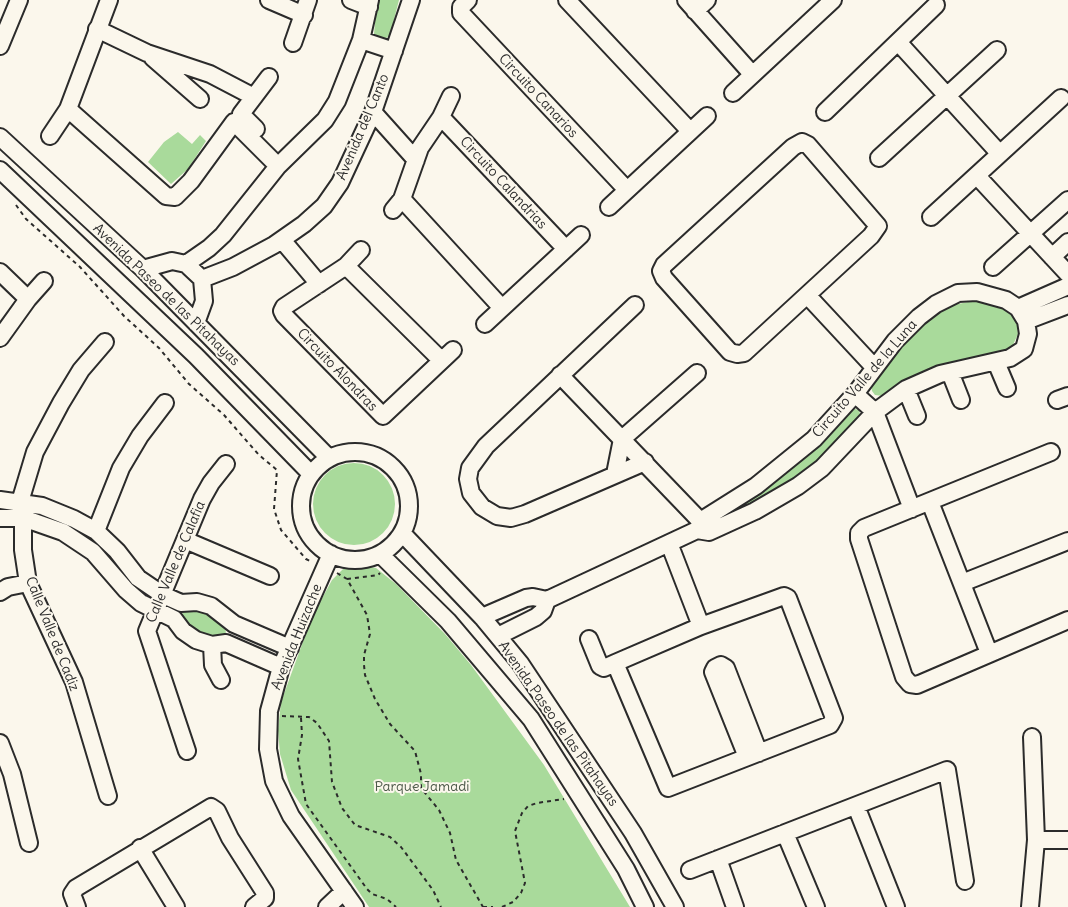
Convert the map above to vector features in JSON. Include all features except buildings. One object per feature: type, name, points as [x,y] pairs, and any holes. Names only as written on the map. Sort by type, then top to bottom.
[{"type":"street","points":[[0,46],[18,0]]},
{"type":"street","points":[[50,136],[68,109],[109,0]]},
{"type":"street","points":[[269,0],[306,7],[293,43]]},
{"type":"street","points":[[186,264],[224,235],[281,162],[325,120],[337,101],[362,40],[369,3],[351,0]]},
{"type":"street","name":"Avenida del Canto","points":[[202,279],[232,267],[278,243],[324,206],[340,183],[375,106],[410,0]]},
{"type":"street","name":"Circuito Canarios","points":[[468,0],[461,7],[462,13],[627,190]]},
{"type":"street","points":[[567,0],[690,131]]},
{"type":"street","points":[[733,93],[833,0]]},
{"type":"street","points":[[696,4],[752,74]]},
{"type":"street","points":[[825,112],[936,5]]},
{"type":"street","points":[[97,29],[147,53],[210,74],[254,97]]},
{"type":"street","points":[[362,40],[394,51]]},
{"type":"street","points":[[898,42],[1000,154]]},
{"type":"street","points":[[879,158],[997,50]]},
{"type":"street","points":[[147,53],[200,99]]},
{"type":"street","points":[[269,77],[241,114],[281,162]]},
{"type":"street","points":[[451,96],[441,117],[418,154],[398,205],[502,308]]},
{"type":"street","points":[[931,217],[1061,98]]},
{"type":"street","points":[[375,106],[418,154]]},
{"type":"street","points":[[68,109],[166,196],[175,196],[191,180],[234,122],[281,162]]},
{"type":"street","points":[[609,207],[707,116]]},
{"type":"street","name":"Circuito Calandrias","points":[[441,117],[566,248]]},
{"type":"street","name":"Avenida Paseo de las Pitahayas","points":[[0,137],[142,269],[328,457]]},
{"type":"street","points":[[802,142],[834,174],[878,226],[871,236],[807,295],[744,353],[737,354],[730,352],[664,278],[662,271],[664,265],[793,147],[802,142]]},
{"type":"street","name":"Avenida Paseo de las Pitahayas","points":[[0,170],[196,356],[310,473]]},
{"type":"street","points":[[977,176],[1068,274]]},
{"type":"street","points":[[993,267],[1068,200]]},
{"type":"street","points":[[484,324],[581,235]]},
{"type":"street","points":[[1052,256],[1068,242]]},
{"type":"street","points":[[278,243],[315,286]]},
{"type":"street","name":"Circuito Alondras","points":[[346,266],[447,355],[383,416],[282,311],[284,307],[346,266],[361,250]]},
{"type":"street","points":[[142,269],[162,262],[186,264],[202,279],[204,301],[196,323]]},
{"type":"street","points":[[0,272],[28,299]]},
{"type":"street","points":[[0,338],[28,299],[44,281]]},
{"type":"street","points":[[1022,314],[1068,286]]},
{"type":"street","name":"Circuito Valle de la Luna","points":[[482,616],[533,597],[547,600],[703,528],[755,511],[822,468],[875,412],[906,389],[950,372],[1010,358],[1024,349],[1028,334],[1022,314],[994,296],[977,292],[958,293],[919,317],[874,367],[855,394],[814,439],[703,528]]},
{"type":"street","points":[[807,295],[874,367]]},
{"type":"street","points":[[635,305],[486,446],[470,468],[468,479],[472,493],[482,507],[497,516],[511,518],[525,514],[644,462]]},
{"type":"street","points":[[1022,314],[1068,305]]},
{"type":"street","name":"Calle Valle de Cadiz","points":[[105,342],[81,370],[35,452],[21,510],[23,550],[28,583],[74,682],[108,796]]},
{"type":"street","points":[[996,362],[1007,388]]},
{"type":"street","points":[[950,372],[960,400]]},
{"type":"street","points":[[615,474],[622,439],[697,373]]},
{"type":"street","points":[[560,375],[644,462],[703,528]]},
{"type":"street","points":[[906,389],[917,416]]},
{"type":"street","points":[[855,394],[875,412],[912,509]]},
{"type":"street","points":[[96,531],[121,468],[140,436],[164,403]]},
{"type":"street","points":[[362,451],[379,457],[394,467],[404,482],[409,499],[408,517],[402,533],[385,558],[352,560],[338,558],[329,560],[324,551],[312,540],[304,526],[300,510],[301,493],[310,473],[328,457],[345,452],[362,451]]},
{"type":"street","points":[[1051,452],[859,532],[859,539],[904,677],[910,684],[917,685],[1068,620]]},
{"type":"street","name":"Calle Valle de Calafia","points":[[187,751],[147,631],[206,491],[226,464]]},
{"type":"street","points":[[0,500],[80,542],[93,552],[140,603],[174,619],[183,631],[196,640],[219,644],[281,667]]},
{"type":"street","points":[[930,502],[989,653]]},
{"type":"street","points":[[0,518],[21,510],[42,506],[96,531],[117,550],[138,578],[163,595],[181,603],[196,602],[211,606],[234,624],[290,648]]},
{"type":"street","name":"Avenida Paseo de las Pitahayas","points":[[402,533],[482,616],[520,663],[633,833],[675,907]]},
{"type":"street","points":[[185,540],[270,576]]},
{"type":"street","points":[[962,583],[1068,541]]},
{"type":"street","points":[[669,543],[701,626]]},
{"type":"street","name":"Avenida Paseo de las Pitahayas","points":[[385,558],[448,620],[530,719],[626,869],[645,907]]},
{"type":"street","name":"Avenida Huizache","points":[[329,560],[281,667],[269,712],[267,734],[270,764],[282,798],[291,816],[355,907]]},
{"type":"street","points":[[0,592],[28,583]]},
{"type":"street","points":[[589,639],[600,666],[604,668],[615,663],[701,626],[780,596],[788,598],[834,718],[830,725],[668,788],[615,663]]},
{"type":"street","name":"Circuito Valle de la Luna","points":[[498,636],[540,614],[547,600]]},
{"type":"street","points":[[174,619],[181,603]]},
{"type":"street","points":[[503,608],[515,628]]},
{"type":"street","points":[[221,680],[213,665],[219,644],[234,624]]},
{"type":"street","points":[[498,679],[520,663]]},
{"type":"street","points":[[1030,907],[1036,840],[1032,737]]},
{"type":"street","points":[[0,743],[12,774],[29,843]]},
{"type":"street","points":[[690,870],[947,770],[965,881]]},
{"type":"street","points":[[856,806],[896,907]]},
{"type":"street","points":[[77,907],[72,894],[76,888],[207,808],[214,808],[265,893],[265,898],[254,907]]},
{"type":"street","points":[[785,833],[816,907]]},
{"type":"street","points":[[1036,840],[1068,840]]},
{"type":"street","points":[[140,848],[176,907]]},
{"type":"street","points":[[718,859],[736,907]]},
{"type":"street","points":[[327,907],[344,892]]},
{"type":"path","points":[[12,198],[26,219],[80,267],[124,316],[159,348],[189,384],[224,415],[259,455],[277,470],[274,509],[282,530],[306,559],[329,560],[347,580],[362,604],[370,625],[368,646],[364,655],[365,675],[370,688],[390,724],[414,751],[421,774],[421,788],[439,810],[450,833],[456,860],[483,907],[492,907]]},
{"type":"path","points":[[347,580],[378,576],[385,558]]},
{"type":"path","points":[[269,712],[286,718],[309,717],[317,723],[329,741],[334,792],[349,819],[364,830],[390,837],[401,847],[433,890],[441,907]]},
{"type":"path","points":[[301,718],[302,735],[298,759],[306,804],[367,889],[372,894],[387,899],[396,907]]},
{"type":"path","points":[[502,907],[513,902],[521,893],[525,883],[515,831],[522,813],[537,803],[560,800],[578,794]]},
{"type":"green space","points":[[377,0],[399,0],[390,35],[385,39],[374,34]]},
{"type":"green space","points":[[178,132],[192,144],[200,135],[206,141],[188,169],[171,184],[148,162],[164,142]]},
{"type":"green space","points":[[973,301],[1000,306],[1011,314],[1017,324],[1018,334],[1012,347],[1005,354],[883,396],[875,395],[871,385],[890,360],[924,323],[948,306]]},
{"type":"green space","points":[[851,408],[859,410],[861,418],[825,456],[786,487],[735,512],[790,468]]},
{"type":"green space","points":[[354,463],[370,466],[383,475],[392,488],[395,504],[392,520],[383,533],[370,542],[354,545],[338,542],[325,533],[316,520],[313,504],[316,488],[325,475],[338,466]]},
{"type":"green space","name":"Parque Jamadi","points":[[366,566],[376,568],[396,584],[445,634],[471,665],[544,765],[630,907],[369,907],[291,790],[280,754],[278,730],[281,702],[312,617],[332,580],[345,567]]},
{"type":"green space","points":[[184,611],[205,612],[225,625],[226,634],[219,639],[193,632],[180,618]]}]
